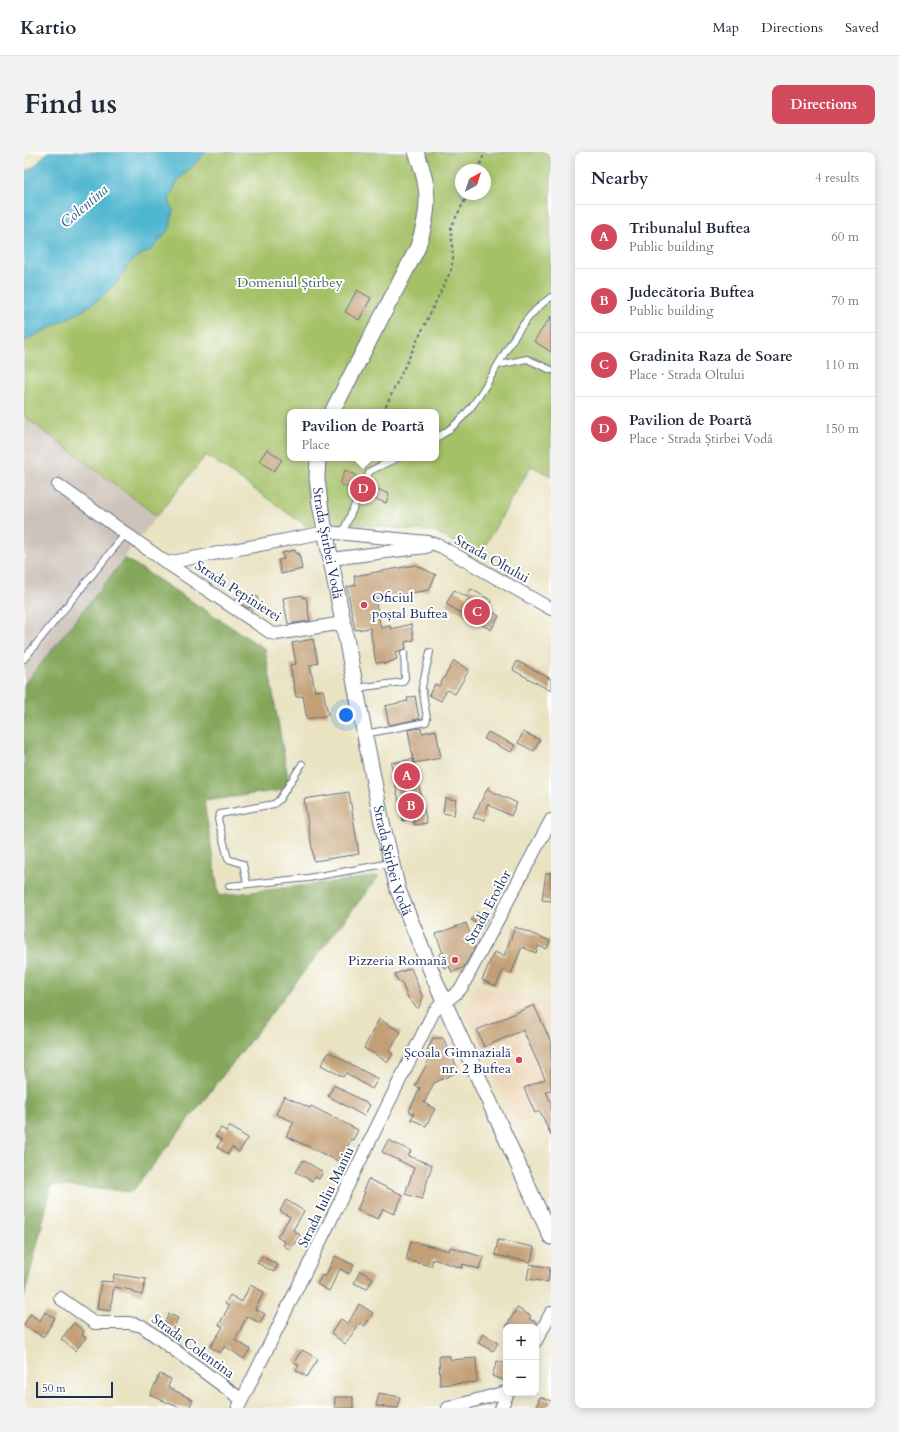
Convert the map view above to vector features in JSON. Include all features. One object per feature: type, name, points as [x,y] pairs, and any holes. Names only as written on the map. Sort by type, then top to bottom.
[{"type":"street","points":[[334,409],[417,249],[423,231],[427,212],[428,192],[423,169],[416,152]]},
{"type":"street","name":"Strada Știrbei Vodă","points":[[318,461],[317,478],[326,532],[391,863],[410,920],[444,1002],[551,1237]]},
{"type":"street","name":"Strada Pepinierei","points":[[58,485],[167,563],[272,633],[276,634],[343,623]]},
{"type":"street","name":"Strada Oltului","points":[[326,532],[428,542],[440,546],[551,608]]},
{"type":"street","name":"Strada Pepinierei","points":[[167,563],[326,532]]},
{"type":"street","name":"Strada Oltului","points":[[331,559],[440,546]]},
{"type":"street","name":"Strada Eroilor","points":[[444,1002],[452,998],[462,987],[551,820]]},
{"type":"street","name":"Strada Iuliu Maniu","points":[[240,1404],[433,1013],[444,1002]]},
{"type":"street","name":"Strada Colentina","points":[[60,1298],[77,1312],[95,1323],[130,1323],[142,1326],[240,1404]]},
{"type":"street","points":[[539,1335],[551,1312]]},
{"type":"street","points":[[448,1408],[503,1393]]},
{"type":"street","points":[[501,1408],[506,1396]]},
{"type":"lane","points":[[439,436],[463,418],[498,365],[514,337],[537,307],[551,297]]},
{"type":"lane","points":[[498,365],[527,359],[551,370]]},
{"type":"lane","points":[[364,484],[370,471],[391,461]]},
{"type":"lane","points":[[342,534],[360,493]]},
{"type":"lane","points":[[24,659],[126,533]]},
{"type":"lane","points":[[365,734],[426,722],[427,719],[422,687],[430,652]]},
{"type":"lane","points":[[356,688],[403,682],[405,678],[404,653]]},
{"type":"lane","points":[[247,884],[243,864],[228,859],[218,819],[220,814],[274,804],[279,800],[302,764]]},
{"type":"lane","points":[[229,886],[308,878],[391,863]]},
{"type":"path","points":[[480,164],[485,152]]},
{"type":"path","points":[[384,409],[451,270],[453,258],[451,226],[465,200]]},
{"type":"shaded area","points":[[24,416],[157,516],[24,685]]},
{"type":"shaded area","name":"Școala Gimnazială nr. 2 Buftea","points":[[477,985],[551,1005],[551,1109],[517,1125],[464,1010]]},
{"type":"green space","name":"Domeniul Știrbey","points":[[207,152],[551,152],[551,476],[531,466],[479,556],[436,532],[331,522],[306,526],[206,455],[157,516],[24,416],[24,341],[82,311],[116,283],[129,264],[140,255],[152,250],[173,211],[169,199],[178,180]]},
{"type":"green space","points":[[125,558],[265,649],[290,789],[204,801],[219,896],[379,876],[132,1192],[52,1185],[24,1298],[24,685]]},
{"type":"water","name":"Colentina","points":[[48,152],[207,152],[178,180],[169,199],[173,211],[170,228],[152,250],[140,255],[129,264],[116,283],[100,298],[82,311],[24,341],[24,172],[35,166]]},
{"type":"building","points":[[357,290],[371,298],[359,320],[345,312]]},
{"type":"building","points":[[551,316],[551,352],[534,341]]},
{"type":"building","points":[[267,449],[282,460],[274,471],[259,461]]},
{"type":"building","points":[[345,470],[356,475],[354,479],[360,482],[362,488],[366,488],[368,485],[389,494],[386,503],[364,495],[361,489],[356,491],[340,484]]},
{"type":"building","points":[[295,550],[296,554],[299,553],[302,569],[281,574],[278,560],[284,559],[282,553]]},
{"type":"building","points":[[416,565],[436,575],[429,590],[375,599],[381,628],[390,626],[391,629],[411,624],[414,640],[405,642],[406,649],[395,652],[397,659],[384,664],[383,662],[376,663],[370,628],[355,630],[347,587],[356,585],[354,576]]},
{"type":"building","points":[[471,589],[492,601],[487,609],[499,616],[491,630],[446,604],[454,590],[467,597]]},
{"type":"building","points":[[302,595],[303,598],[306,597],[310,621],[288,624],[283,598]]},
{"type":"building","points":[[257,596],[259,606],[247,608],[236,600],[236,599]]},
{"type":"building","points":[[313,639],[318,663],[310,665],[315,691],[323,690],[328,715],[307,719],[303,696],[296,697],[290,665],[296,664],[292,643]]},
{"type":"building","points":[[454,661],[469,670],[455,694],[447,690],[441,701],[429,695],[435,684],[439,686]]},
{"type":"building","points":[[517,661],[551,679],[551,691],[513,670]]},
{"type":"building","points":[[415,696],[419,719],[389,725],[385,706],[408,701],[407,698]]},
{"type":"building","points":[[421,728],[422,733],[436,730],[441,758],[414,763],[408,730]]},
{"type":"building","points":[[488,732],[515,745],[511,752],[484,739]]},
{"type":"building","points":[[523,732],[540,740],[534,751],[518,743]]},
{"type":"building","points":[[413,759],[427,823],[415,825],[413,818],[403,821],[391,763]]},
{"type":"building","points":[[488,787],[490,787],[489,790],[517,803],[511,816],[487,804],[485,820],[473,818]]},
{"type":"building","points":[[349,792],[359,854],[314,861],[304,799]]},
{"type":"building","points":[[445,798],[456,800],[454,815],[443,813]]},
{"type":"building","points":[[546,873],[551,873],[551,901],[542,900]]},
{"type":"building","points":[[476,912],[487,919],[482,927],[471,920]]},
{"type":"building","points":[[466,923],[475,947],[463,968],[452,972],[449,966],[444,968],[439,954],[443,953],[436,934]]},
{"type":"building","points":[[515,927],[550,941],[547,949],[538,946],[536,953],[522,947],[511,974],[503,970],[496,986],[482,980],[494,952],[504,956]]},
{"type":"building","points":[[411,968],[423,998],[418,1009],[408,998],[401,981],[398,982],[395,974]]},
{"type":"building","points":[[534,1005],[551,1042],[551,1092],[550,1090],[546,1092],[551,1102],[551,1135],[540,1111],[535,1113],[524,1088],[545,1079],[523,1030],[484,1047],[477,1030]]},
{"type":"building","points":[[379,1019],[401,1032],[389,1051],[393,1054],[388,1062],[364,1048]]},
{"type":"building","points":[[433,1038],[443,1038],[457,1067],[455,1068],[457,1072],[434,1083],[424,1103],[435,1109],[426,1126],[411,1119],[414,1114],[409,1111],[420,1088],[415,1086],[429,1060],[424,1057]]},
{"type":"building","points":[[329,1052],[378,1079],[372,1089],[346,1073],[343,1077],[321,1065]]},
{"type":"building","points":[[334,1085],[370,1105],[364,1116],[328,1096]]},
{"type":"building","points":[[284,1096],[310,1108],[311,1106],[358,1130],[353,1140],[351,1139],[340,1162],[286,1136],[294,1122],[276,1114]]},
{"type":"building","points":[[229,1126],[248,1138],[239,1152],[232,1147],[228,1154],[217,1147],[222,1140],[215,1136],[221,1128],[226,1131]]},
{"type":"building","points":[[388,1140],[411,1151],[408,1156],[432,1165],[422,1199],[405,1194],[414,1168],[382,1152]]},
{"type":"building","points":[[303,1160],[323,1172],[319,1179],[315,1177],[312,1181],[296,1172]]},
{"type":"building","points":[[368,1179],[403,1195],[394,1214],[383,1209],[378,1219],[357,1210],[365,1192],[363,1191]]},
{"type":"building","points":[[286,1200],[304,1211],[293,1230],[300,1235],[290,1250],[283,1245],[285,1242],[277,1237],[290,1217],[280,1211]]},
{"type":"building","points":[[498,1240],[534,1247],[531,1262],[495,1255]]},
{"type":"building","points":[[411,1241],[449,1251],[450,1247],[483,1257],[479,1269],[463,1264],[462,1268],[433,1259],[431,1266],[406,1260]]},
{"type":"building","points":[[261,1256],[278,1265],[274,1272],[257,1263]]},
{"type":"building","points":[[335,1256],[354,1265],[349,1274],[340,1269],[329,1291],[317,1284],[322,1275],[325,1277]]},
{"type":"building","points":[[530,1264],[550,1268],[548,1282],[527,1279]]},
{"type":"building","points":[[360,1271],[373,1278],[367,1289],[354,1283]]},
{"type":"building","points":[[114,1274],[146,1279],[142,1295],[132,1292],[132,1290],[114,1287],[110,1311],[97,1309],[101,1281],[113,1282]]},
{"type":"building","points":[[250,1285],[264,1292],[255,1309],[265,1314],[260,1323],[247,1316],[235,1340],[250,1349],[244,1359],[225,1346],[220,1353],[210,1347],[223,1327],[219,1325],[229,1306],[225,1304],[230,1295],[242,1302]]},
{"type":"building","points":[[359,1304],[373,1313],[365,1326],[360,1323],[345,1344],[331,1333],[341,1319],[348,1324]]},
{"type":"building","points":[[517,1308],[531,1316],[529,1319],[537,1323],[536,1324],[508,1324]]},
{"type":"building","points":[[45,1312],[55,1318],[44,1336],[41,1336],[24,1325],[30,1314],[40,1321]]},
{"type":"building","points":[[169,1314],[178,1318],[169,1337],[161,1330]]},
{"type":"building","points":[[74,1323],[84,1332],[82,1335],[86,1338],[75,1351],[61,1339]]},
{"type":"building","points":[[483,1334],[498,1343],[493,1351],[478,1343]]},
{"type":"building","points":[[302,1350],[318,1359],[307,1377],[296,1370],[299,1365],[294,1362]]},
{"type":"building","points":[[439,1356],[450,1356],[451,1360],[476,1358],[477,1382],[440,1385]]},
{"type":"building","points":[[497,1361],[503,1363],[503,1380],[492,1376]]},
{"type":"building","points":[[160,1374],[171,1379],[168,1387],[193,1400],[189,1408],[180,1408],[150,1395]]},
{"type":"building","points":[[379,1393],[400,1397],[398,1408],[376,1406]]},
{"type":"building","points":[[335,1397],[353,1397],[353,1408],[335,1408]]},
{"type":"building","points":[[540,1397],[551,1401],[551,1408],[536,1408]]},
{"type":"place","name":"Pavilion de Poartă","points":[[363,489]]},
{"type":"place","name":"Oficiul poștal Buftea","points":[[364,605]]},
{"type":"place","name":"Gradinita Raza de Soare","points":[[477,612]]},
{"type":"place","name":"Tribunalul Buftea","points":[[407,776]]},
{"type":"place","name":"Judecătoria Buftea","points":[[411,806]]},
{"type":"place","name":"Pizzeria Romană","points":[[455,960]]},
{"type":"place","name":"Școala Gimnazială nr. 2 Buftea","points":[[519,1060]]}]
